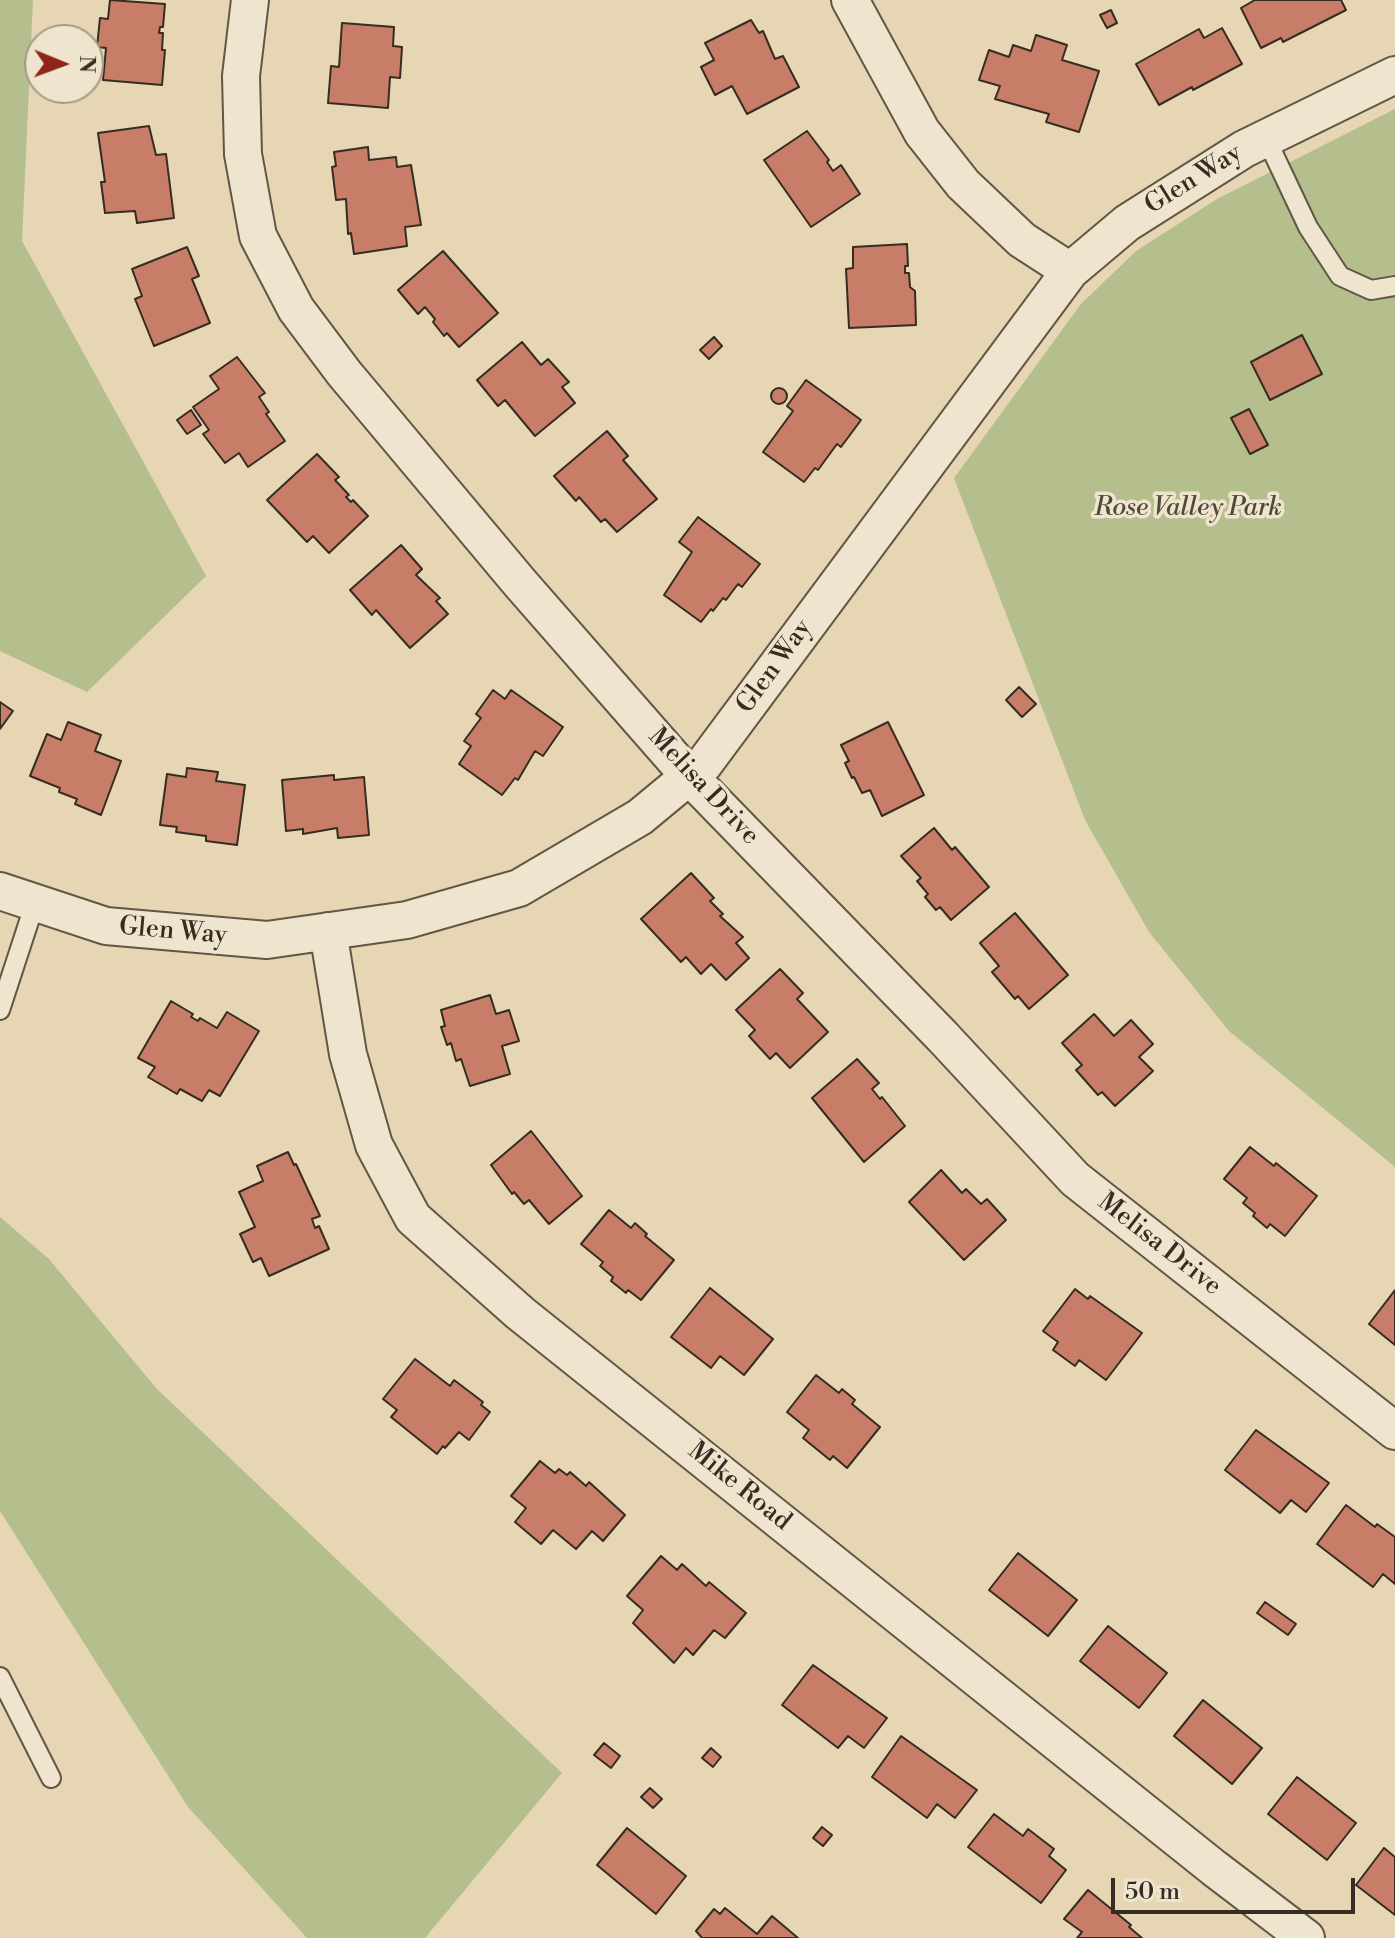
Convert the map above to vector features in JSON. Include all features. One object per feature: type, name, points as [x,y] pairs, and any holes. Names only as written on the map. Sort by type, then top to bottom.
[{"type":"street","name":"Melisa Drive","points":[[250,0],[241,76],[243,154],[258,236],[296,309],[354,385],[520,583],[689,776],[942,1036],[1075,1179],[1395,1431]]},
{"type":"street","points":[[850,0],[922,132],[963,184],[1022,240],[1070,271]]},
{"type":"street","name":"Glen Way","points":[[0,891],[106,926],[267,940],[407,920],[519,888],[640,817],[704,764],[1070,271],[1138,215],[1195,178],[1266,138],[1395,75]]},
{"type":"street","name":"Mike Road","points":[[328,931],[348,1054],[374,1145],[413,1218],[520,1313],[1214,1868],[1306,1938]]},
{"type":"lane","points":[[1266,138],[1308,227],[1340,276],[1371,290],[1395,286]]},
{"type":"lane","points":[[0,1010],[35,903]]},
{"type":"lane","points":[[0,1677],[51,1778]]},
{"type":"green space","points":[[0,0],[33,0],[32,24],[24,24],[24,104],[28,104],[22,241],[206,576],[87,692],[0,651]]},
{"type":"green space","name":"Rose Valley Park","points":[[1395,109],[1395,1167],[1229,1031],[1149,932],[1085,820],[954,478],[1081,304],[1136,251],[1217,199]]},
{"type":"green space","points":[[0,1217],[49,1259],[156,1388],[562,1773],[425,1938],[307,1938],[188,1807],[0,1511]]},
{"type":"building","points":[[110,0],[165,4],[163,27],[160,27],[159,33],[163,33],[162,50],[165,50],[162,85],[104,80],[106,48],[104,24],[99,24],[100,18],[108,19]]},
{"type":"building","points":[[1255,0],[1341,0],[1346,10],[1283,42],[1281,38],[1261,48],[1241,8]]},
{"type":"building","points":[[1111,10],[1117,23],[1107,28],[1100,15]]},
{"type":"building","points":[[751,20],[759,33],[763,31],[775,59],[783,56],[799,87],[747,114],[732,86],[715,95],[701,67],[714,60],[705,43]]},
{"type":"building","points":[[342,23],[394,27],[393,46],[402,47],[400,78],[390,77],[388,108],[328,103],[331,66],[339,67]]},
{"type":"building","points":[[1222,28],[1242,64],[1159,105],[1136,64],[1199,29],[1204,38]]},
{"type":"building","points":[[1036,35],[1067,45],[1062,60],[1099,71],[1079,132],[1046,122],[1049,114],[995,99],[1000,86],[979,80],[989,50],[1009,57],[1013,45],[1031,51]]},
{"type":"building","points":[[149,126],[156,155],[166,154],[174,218],[137,223],[135,211],[105,213],[101,182],[105,182],[98,133]]},
{"type":"building","points":[[807,131],[829,160],[827,162],[833,171],[841,165],[860,194],[811,227],[764,160]]},
{"type":"building","points":[[368,147],[369,160],[396,157],[397,167],[411,165],[421,225],[405,227],[407,246],[354,254],[351,233],[348,234],[346,199],[336,200],[332,167],[336,166],[334,152]]},
{"type":"building","points":[[907,244],[908,266],[905,266],[905,273],[909,273],[910,287],[915,291],[916,325],[849,328],[846,269],[853,268],[853,247]]},
{"type":"building","points":[[187,247],[199,276],[192,279],[210,323],[154,346],[135,299],[142,296],[132,269]]},
{"type":"building","points":[[443,251],[498,313],[459,347],[447,333],[444,336],[425,307],[418,314],[398,290]]},
{"type":"building","points":[[1302,335],[1322,374],[1270,400],[1251,362]]},
{"type":"building","points":[[714,337],[722,346],[709,359],[700,350]]},
{"type":"building","points":[[522,342],[541,365],[548,359],[569,382],[562,387],[575,403],[535,436],[505,400],[498,406],[477,380]]},
{"type":"building","points":[[237,357],[265,393],[259,397],[269,412],[266,414],[285,441],[248,467],[239,453],[225,463],[203,434],[209,430],[193,407],[219,389],[210,376]]},
{"type":"building","points":[[806,380],[861,420],[841,447],[837,444],[818,470],[815,468],[804,482],[763,452],[793,411],[787,406]]},
{"type":"building","points":[[776,388],[782,388],[787,396],[785,402],[776,404],[771,399],[771,393]]},
{"type":"building","points":[[1249,409],[1268,445],[1250,454],[1231,418]]},
{"type":"building","points":[[191,410],[201,425],[187,434],[177,420]]},
{"type":"building","points":[[607,431],[628,456],[623,460],[657,499],[617,532],[605,519],[601,522],[579,497],[576,501],[554,476]]},
{"type":"building","points":[[317,454],[339,477],[335,480],[349,495],[346,497],[368,516],[329,553],[313,536],[307,542],[267,500]]},
{"type":"building","points":[[698,517],[760,564],[742,587],[738,584],[726,600],[723,598],[701,622],[664,595],[692,552],[679,542]]},
{"type":"building","points":[[401,545],[422,569],[416,575],[440,598],[436,601],[448,614],[410,648],[376,610],[372,615],[350,590]]},
{"type":"building","points":[[1019,687],[1036,704],[1022,717],[1006,700]]},
{"type":"building","points":[[493,690],[505,699],[511,690],[563,727],[543,756],[535,751],[518,780],[515,778],[502,795],[459,764],[471,746],[464,741],[481,718],[476,714]]},
{"type":"building","points":[[0,702],[13,711],[0,729]]},
{"type":"building","points":[[68,722],[101,735],[95,751],[121,761],[101,815],[75,804],[77,799],[59,792],[60,788],[30,776],[47,734],[61,740]]},
{"type":"building","points":[[888,722],[924,795],[882,816],[870,790],[862,793],[852,778],[845,763],[849,761],[841,745]]},
{"type":"building","points":[[187,768],[218,772],[216,781],[245,785],[237,845],[206,841],[206,836],[176,832],[177,827],[160,825],[167,774],[186,777]]},
{"type":"building","points":[[334,775],[334,780],[364,777],[369,835],[338,838],[337,828],[303,834],[303,829],[286,831],[282,780]]},
{"type":"building","points":[[934,828],[952,850],[955,847],[989,887],[951,920],[940,907],[936,910],[925,897],[928,894],[917,881],[921,878],[901,856]]},
{"type":"building","points":[[691,873],[714,898],[710,901],[723,914],[720,916],[743,937],[736,943],[749,958],[726,980],[711,964],[701,974],[686,957],[681,962],[641,919]]},
{"type":"building","points":[[1015,913],[1068,975],[1029,1009],[1018,996],[1015,999],[992,972],[999,966],[980,943]]},
{"type":"building","points":[[780,969],[803,993],[797,999],[828,1032],[790,1068],[776,1053],[770,1059],[749,1036],[755,1030],[736,1010]]},
{"type":"building","points":[[490,995],[496,1014],[509,1010],[519,1041],[502,1046],[510,1074],[470,1086],[461,1059],[456,1061],[451,1043],[447,1045],[441,1027],[445,1026],[441,1010]]},
{"type":"building","points":[[171,1001],[193,1014],[191,1017],[198,1021],[200,1018],[217,1028],[227,1012],[259,1031],[220,1096],[209,1090],[202,1101],[180,1089],[177,1094],[148,1077],[155,1067],[138,1058]]},
{"type":"building","points":[[1094,1014],[1114,1036],[1131,1020],[1153,1044],[1139,1057],[1153,1071],[1115,1106],[1102,1092],[1098,1095],[1076,1070],[1082,1065],[1062,1043]]},
{"type":"building","points":[[857,1059],[879,1083],[872,1089],[905,1126],[864,1162],[812,1098]]},
{"type":"building","points":[[531,1131],[582,1196],[549,1224],[529,1200],[524,1204],[514,1192],[512,1194],[491,1165]]},
{"type":"building","points":[[1250,1147],[1274,1166],[1276,1163],[1317,1196],[1285,1236],[1270,1224],[1267,1228],[1253,1216],[1255,1213],[1243,1203],[1247,1198],[1224,1179]]},
{"type":"building","points":[[288,1152],[320,1216],[312,1219],[315,1228],[319,1226],[329,1249],[269,1276],[261,1258],[253,1262],[240,1234],[255,1227],[239,1192],[263,1181],[257,1166]]},
{"type":"building","points":[[941,1170],[962,1193],[966,1189],[981,1204],[987,1199],[1006,1220],[964,1260],[909,1202]]},
{"type":"building","points":[[609,1210],[631,1228],[635,1223],[647,1234],[645,1236],[674,1260],[641,1300],[611,1281],[613,1277],[600,1266],[603,1262],[581,1244]]},
{"type":"building","points":[[710,1288],[773,1339],[744,1375],[720,1356],[711,1368],[671,1337]]},
{"type":"building","points":[[1075,1289],[1142,1333],[1106,1380],[1079,1360],[1075,1366],[1053,1350],[1058,1342],[1043,1331]]},
{"type":"building","points":[[1395,1290],[1395,1345],[1369,1324]]},
{"type":"building","points":[[415,1359],[450,1386],[454,1380],[483,1402],[481,1405],[490,1412],[469,1440],[459,1432],[437,1454],[391,1417],[397,1410],[383,1399]]},
{"type":"building","points":[[816,1375],[839,1393],[842,1389],[855,1400],[852,1404],[880,1427],[847,1468],[833,1456],[830,1460],[803,1438],[809,1430],[787,1412]]},
{"type":"building","points":[[1256,1430],[1329,1483],[1306,1512],[1291,1500],[1280,1513],[1225,1470]]},
{"type":"building","points":[[540,1461],[555,1473],[559,1469],[567,1475],[570,1472],[586,1486],[589,1482],[625,1515],[603,1541],[592,1531],[576,1549],[553,1530],[541,1544],[515,1522],[526,1508],[511,1496]]},
{"type":"building","points":[[1346,1505],[1375,1527],[1377,1524],[1395,1537],[1395,1584],[1383,1574],[1373,1587],[1317,1544]]},
{"type":"building","points":[[1018,1553],[1077,1600],[1048,1636],[989,1590]]},
{"type":"building","points":[[661,1556],[677,1570],[682,1564],[706,1586],[709,1582],[746,1613],[725,1638],[714,1630],[693,1655],[686,1648],[674,1663],[633,1623],[643,1610],[627,1596]]},
{"type":"building","points":[[1265,1602],[1296,1624],[1288,1635],[1257,1613]]},
{"type":"building","points":[[1108,1626],[1167,1673],[1139,1708],[1080,1661]]},
{"type":"building","points":[[813,1665],[887,1718],[864,1748],[848,1736],[838,1748],[782,1705]]},
{"type":"building","points":[[1203,1700],[1262,1748],[1232,1784],[1174,1736]]},
{"type":"building","points":[[901,1736],[977,1790],[955,1818],[937,1804],[927,1818],[872,1777]]},
{"type":"building","points":[[604,1743],[620,1756],[611,1768],[594,1755]]},
{"type":"building","points":[[711,1748],[721,1757],[713,1767],[702,1758]]},
{"type":"building","points":[[1297,1777],[1356,1823],[1327,1860],[1268,1814]]},
{"type":"building","points":[[650,1788],[662,1799],[653,1808],[641,1797]]},
{"type":"building","points":[[994,1814],[1023,1836],[1028,1829],[1054,1849],[1049,1856],[1066,1870],[1041,1903],[968,1847]]},
{"type":"building","points":[[822,1827],[832,1835],[823,1846],[813,1838]]},
{"type":"building","points":[[627,1828],[686,1876],[656,1914],[597,1865]]},
{"type":"building","points":[[1384,1848],[1395,1857],[1395,1915],[1356,1885]]},
{"type":"building","points":[[1088,1890],[1131,1925],[1129,1927],[1142,1938],[1077,1938],[1082,1932],[1064,1919]]},
{"type":"building","points":[[725,1908],[757,1934],[772,1916],[798,1938],[702,1938],[696,1931],[714,1909],[720,1914]]}]
